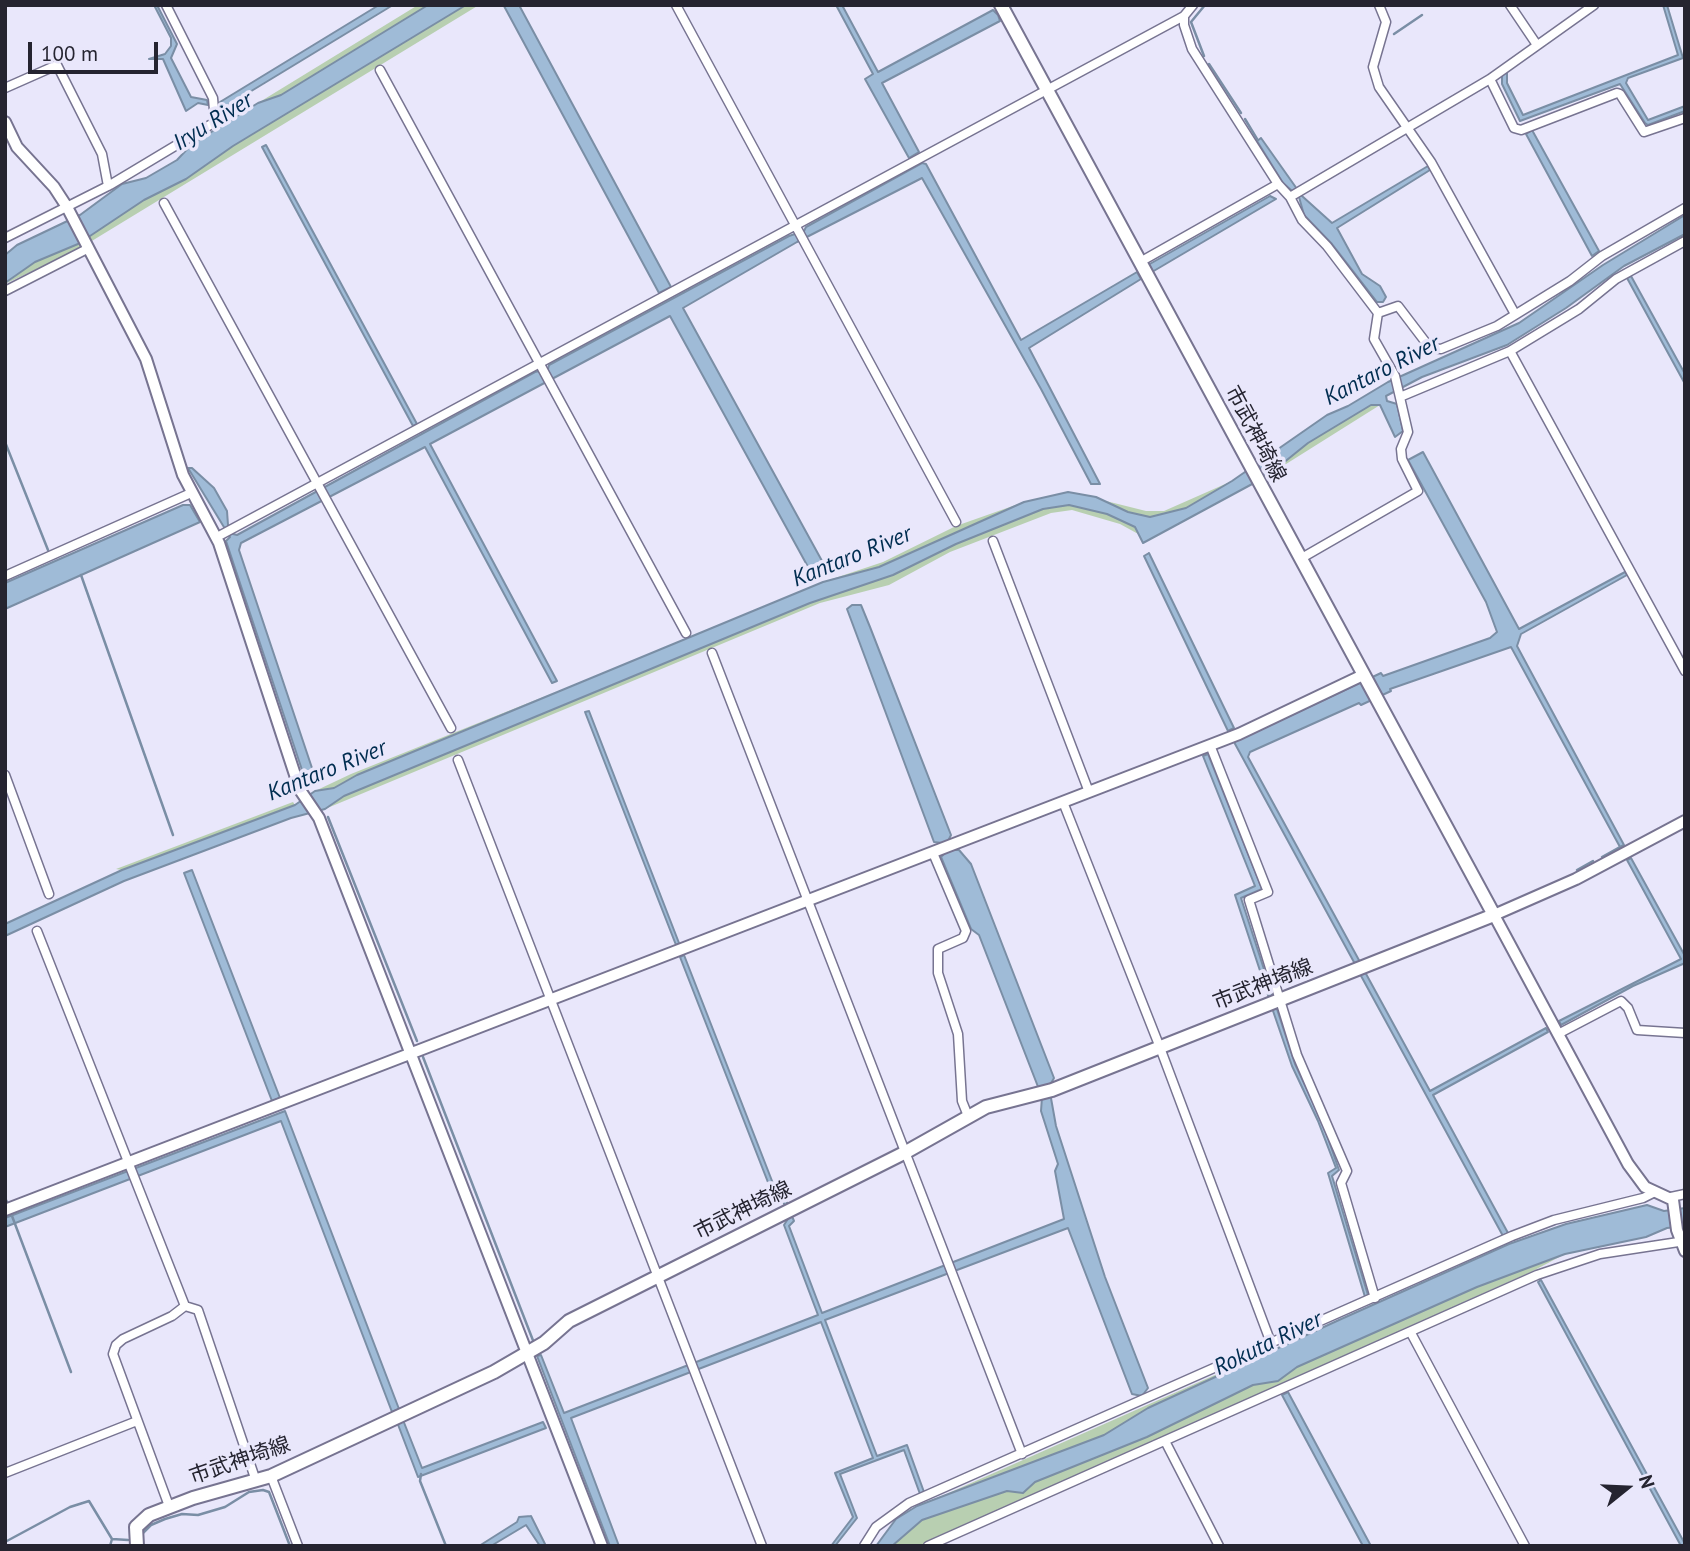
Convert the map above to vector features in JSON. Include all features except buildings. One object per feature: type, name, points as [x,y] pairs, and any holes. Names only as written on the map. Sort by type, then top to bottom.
[{"type":"main road","name":"市武神埼線","points":[[137,1546],[136,1527],[142,1520],[169,1506],[271,1476],[528,1354],[544,1343],[559,1327],[906,1152],[968,1116],[995,1104],[1052,1090],[1159,1045],[1494,915],[1001,5]]},
{"type":"street","points":[[5,239],[108,186],[215,121],[213,98],[166,5]]},
{"type":"street","points":[[676,5],[956,522]]},
{"type":"street","points":[[225,533],[796,228],[1046,89],[1184,16],[1193,5]]},
{"type":"street","points":[[1379,5],[1386,22],[1378,44],[1374,73],[1379,88],[1431,162],[1515,314]]},
{"type":"street","points":[[1510,5],[1536,45]]},
{"type":"street","points":[[1296,194],[1490,79],[1594,5]]},
{"type":"street","points":[[1184,16],[1192,50],[1278,184],[1296,194],[1302,220],[1327,246],[1378,313],[1374,339],[1395,376],[1408,432],[1401,449],[1402,459],[1418,491],[1300,559]]},
{"type":"street","points":[[5,88],[57,65],[102,153],[108,186]]},
{"type":"street","points":[[380,70],[686,633]]},
{"type":"street","points":[[1490,79],[1514,128],[1521,130],[1617,93],[1644,132],[1685,118]]},
{"type":"street","points":[[5,122],[18,147],[54,187],[89,248],[146,359],[191,494],[225,533],[302,793],[319,818],[602,1546]]},
{"type":"street","points":[[1140,262],[1278,184]]},
{"type":"street","points":[[164,203],[451,728]]},
{"type":"street","points":[[1378,313],[1398,306],[1434,350],[1497,326],[1570,281],[1602,256],[1685,208]]},
{"type":"street","points":[[1399,394],[1510,351],[1579,309],[1616,279],[1685,241]]},
{"type":"street","points":[[5,291],[89,248]]},
{"type":"street","points":[[1510,351],[1685,671]]},
{"type":"street","points":[[5,576],[191,494]]},
{"type":"street","points":[[993,541],[1089,792]]},
{"type":"street","points":[[712,653],[1022,1454]]},
{"type":"street","points":[[5,1210],[1210,745],[1364,676]]},
{"type":"street","points":[[1210,745],[1268,892],[1249,900],[1297,1055],[1347,1171],[1341,1184],[1375,1297]]},
{"type":"street","points":[[458,760],[762,1546]]},
{"type":"street","points":[[5,775],[49,894]]},
{"type":"street","points":[[1063,802],[1159,1045],[1271,1343]]},
{"type":"street","points":[[1673,1201],[1645,1187],[1628,1164],[1494,915],[1576,879],[1685,821]]},
{"type":"street","points":[[943,849],[966,931],[963,938],[938,950],[938,973],[958,1034],[962,1101],[968,1116]]},
{"type":"street","points":[[37,931],[185,1306]]},
{"type":"street","points":[[1558,1034],[1621,1000],[1637,1030],[1685,1033]]},
{"type":"street","points":[[864,1546],[876,1527],[892,1513],[1022,1454],[1554,1220],[1643,1198],[1655,1192]]},
{"type":"street","points":[[1673,1201],[1685,1194]]},
{"type":"street","points":[[929,1546],[1537,1275],[1600,1254],[1681,1241],[1673,1201]]},
{"type":"street","points":[[169,1506],[113,1354],[116,1345],[172,1317],[185,1306]]},
{"type":"street","points":[[185,1306],[198,1310],[256,1481]]},
{"type":"street","points":[[1411,1332],[1525,1546]]},
{"type":"street","points":[[5,1473],[137,1421]]},
{"type":"street","points":[[1165,1441],[1219,1546]]},
{"type":"street","points":[[271,1476],[298,1546]]},
{"type":"green space","points":[[418,5],[428,5],[281,95],[258,103]]},
{"type":"green space","points":[[466,5],[479,5],[77,250],[5,284],[35,262],[78,244],[144,200],[186,179],[233,146]]},
{"type":"green space","points":[[1371,405],[1380,405],[1267,476],[1308,443]]},
{"type":"green space","points":[[1232,481],[1186,508],[1150,517],[1128,512],[1106,501],[1146,511],[1164,511]]},
{"type":"green space","points":[[1024,502],[879,567],[823,582],[883,562],[956,526]]},
{"type":"green space","points":[[1069,505],[1107,514],[1135,527],[1140,535],[1120,524],[1072,510],[1051,513],[950,552],[889,585],[820,603],[325,809],[344,796],[810,603],[893,575],[956,544],[1043,509]]},
{"type":"green space","points":[[558,691],[357,775],[334,788],[315,791],[351,774]]},
{"type":"green space","points":[[293,802],[295,805],[122,870],[116,869]]},
{"type":"green space","points":[[1565,1254],[1531,1272],[918,1546],[892,1546],[922,1520],[1007,1491],[1023,1493],[1035,1482],[1147,1437],[1253,1385],[1278,1381],[1296,1367],[1477,1287]]},
{"type":"green space","points":[[1339,1320],[1148,1408],[1104,1435],[926,1503]]},
{"type":"water","points":[[154,5],[157,5],[177,44],[171,58],[191,97],[207,100],[208,105],[198,103],[186,111],[163,59],[149,59],[165,54],[171,46],[171,38]]},
{"type":"water","points":[[379,5],[393,5],[225,107],[219,107],[220,102]]},
{"type":"water","points":[[428,5],[466,5],[233,146],[186,179],[144,200],[78,244],[35,262],[5,283],[5,255],[17,245],[80,215],[122,184],[146,178],[177,160],[192,144],[258,103],[281,95]]},
{"type":"water","points":[[519,5],[671,287],[659,293],[504,6]]},
{"type":"water","points":[[836,5],[842,5],[878,72],[993,10],[998,15],[1000,21],[882,83],[919,152],[909,158],[865,79],[873,74]]},
{"type":"water","points":[[1663,5],[1667,5],[1683,58],[1628,78],[1626,83],[1648,120],[1685,106],[1685,111],[1648,125],[1620,84],[1520,121],[1502,84],[1502,75],[1507,72],[1507,83],[1523,115],[1678,55]]},
{"type":"water","points":[[1532,130],[1599,251],[1592,256],[1526,134]]},
{"type":"water","points":[[1261,138],[1302,196],[1332,223],[1428,166],[1430,170],[1337,228],[1362,274],[1380,286],[1386,297],[1383,302],[1377,302],[1332,244],[1304,215],[1299,197],[1283,183],[1257,141]]},
{"type":"water","points":[[266,145],[417,424],[413,426],[262,147]]},
{"type":"water","points":[[922,163],[926,164],[1021,340],[1137,272],[1141,279],[1029,348],[1100,484],[1091,484],[1041,389],[922,178],[797,242],[683,308],[827,570],[813,576],[670,316],[430,444],[557,681],[552,683],[425,447],[241,543],[239,550],[315,777],[305,779],[226,541],[230,537],[188,468],[192,468],[214,488],[227,511],[228,525],[233,534],[237,535],[535,372],[548,369],[549,365],[789,236],[804,231],[806,227]]},
{"type":"water","points":[[1270,196],[1276,199],[1152,272],[1148,265]]},
{"type":"water","points":[[1685,215],[1685,234],[1624,266],[1566,308],[1507,345],[1422,377],[1386,396],[1387,401],[1397,404],[1403,431],[1395,437],[1380,405],[1371,405],[1308,443],[1267,476],[1143,543],[1135,527],[1107,514],[1069,505],[1043,509],[956,544],[893,575],[810,603],[344,796],[325,809],[291,818],[124,881],[5,936],[5,924],[122,870],[295,805],[315,791],[334,788],[357,775],[823,582],[879,567],[1024,502],[1068,492],[1096,497],[1128,512],[1150,517],[1186,508],[1232,481],[1327,415],[1388,382],[1519,323],[1603,265]]},
{"type":"water","points":[[1631,276],[1685,374],[1685,384],[1627,278]]},
{"type":"water","points":[[1423,452],[1519,629],[1625,572],[1627,575],[1521,634],[1517,646],[1624,845],[1620,847],[1511,647],[1390,689],[1391,691],[1361,705],[1359,703],[1250,752],[1248,757],[1360,962],[1355,964],[1234,742],[1381,673],[1383,676],[1490,638],[1497,632],[1486,602],[1408,460]]},
{"type":"water","points":[[183,505],[190,505],[200,522],[5,609],[5,583]]},
{"type":"water","points":[[1149,553],[1234,728],[1228,731],[1144,556]]},
{"type":"water","points":[[852,605],[861,605],[951,835],[948,841],[952,850],[959,850],[971,864],[1054,1078],[1049,1087],[1056,1126],[1105,1277],[1148,1388],[1142,1396],[1132,1394],[1068,1228],[825,1320],[877,1456],[907,1445],[924,1492],[920,1494],[904,1450],[840,1474],[857,1518],[835,1546],[831,1546],[853,1517],[835,1473],[873,1458],[821,1322],[571,1418],[619,1546],[610,1546],[537,1356],[541,1355],[564,1413],[818,1315],[784,1225],[791,1214],[794,1221],[789,1226],[822,1313],[1064,1219],[1055,1171],[1058,1164],[1041,1111],[1042,1097],[979,935],[971,929],[941,857],[946,852],[942,843],[934,842],[847,609]]},
{"type":"water","points":[[589,711],[679,943],[676,945],[585,712]]},
{"type":"water","points":[[1208,754],[1262,889],[1241,898],[1273,997],[1269,998],[1235,895],[1255,886],[1203,756]]},
{"type":"water","points":[[1631,858],[1685,956],[1685,963],[1633,986],[1561,1025],[1559,1021],[1681,959],[1627,860]]},
{"type":"water","points":[[192,870],[280,1098],[272,1101],[184,873]]},
{"type":"water","points":[[684,955],[774,1186],[780,1186],[788,1205],[785,1206],[778,1190],[771,1190],[680,957]]},
{"type":"water","points":[[1365,972],[1430,1091],[1546,1028],[1548,1032],[1433,1095],[1508,1233],[1503,1236],[1360,974]]},
{"type":"water","points":[[1276,1006],[1295,1064],[1322,1121],[1339,1170],[1332,1176],[1368,1295],[1365,1297],[1328,1173],[1336,1168],[1292,1066],[1272,1008]]},
{"type":"water","points":[[285,1111],[399,1409],[392,1412],[281,1121],[5,1227],[5,1218]]},
{"type":"water","points":[[1647,1205],[1664,1211],[1685,1208],[1685,1226],[1667,1228],[1646,1237],[1565,1254],[1477,1287],[1297,1367],[1278,1381],[1253,1385],[1147,1437],[1035,1482],[1023,1493],[1007,1491],[922,1520],[892,1546],[876,1546],[896,1519],[917,1506],[1104,1435],[1148,1408],[1509,1244],[1566,1224]]},
{"type":"water","points":[[1541,1280],[1685,1546],[1681,1546],[1538,1282]]},
{"type":"water","points":[[1288,1392],[1371,1546],[1363,1546],[1282,1395]]},
{"type":"water","points":[[403,1420],[422,1468],[543,1422],[546,1428],[418,1477],[397,1422]]},
{"type":"water","points":[[531,1516],[546,1546],[540,1546],[526,1525],[491,1546],[479,1546],[517,1522],[519,1517]]},
{"type":"waterway","points":[[1204,56],[1191,22],[1205,5]]},
{"type":"waterway","points":[[1394,34],[1422,15]]},
{"type":"waterway","points":[[1209,64],[1241,113]]},
{"type":"waterway","points":[[1245,119],[1257,139]]},
{"type":"waterway","points":[[5,442],[48,550]]},
{"type":"waterway","points":[[81,575],[173,835]]},
{"type":"waterway","points":[[328,817],[417,1041]]},
{"type":"waterway","points":[[1602,857],[1620,847]]},
{"type":"waterway","points":[[1577,870],[1593,861]]},
{"type":"waterway","points":[[423,1057],[534,1343]]},
{"type":"waterway","points":[[5,1198],[7,1202]]},
{"type":"waterway","points":[[12,1216],[71,1372]]},
{"type":"waterway","points":[[421,1474],[420,1481],[446,1546]]},
{"type":"waterway","points":[[141,1535],[151,1525],[165,1519],[182,1514],[198,1515],[225,1507],[249,1492],[263,1490],[269,1492],[290,1546]]},
{"type":"waterway","points":[[5,1542],[70,1507],[89,1501],[112,1539],[128,1540]]},
{"type":"waterway","points":[[110,1546],[112,1539]]},
{"type":"water label","name":"Iryu River","points":[[213,122]]},
{"type":"water label","name":"Kantaro River","points":[[1382,371]]},
{"type":"water label","name":"Kantaro River","points":[[852,557]]},
{"type":"water label","name":"Kantaro River","points":[[327,771]]},
{"type":"water label","name":"Rokuta River","points":[[1268,1344]]}]
